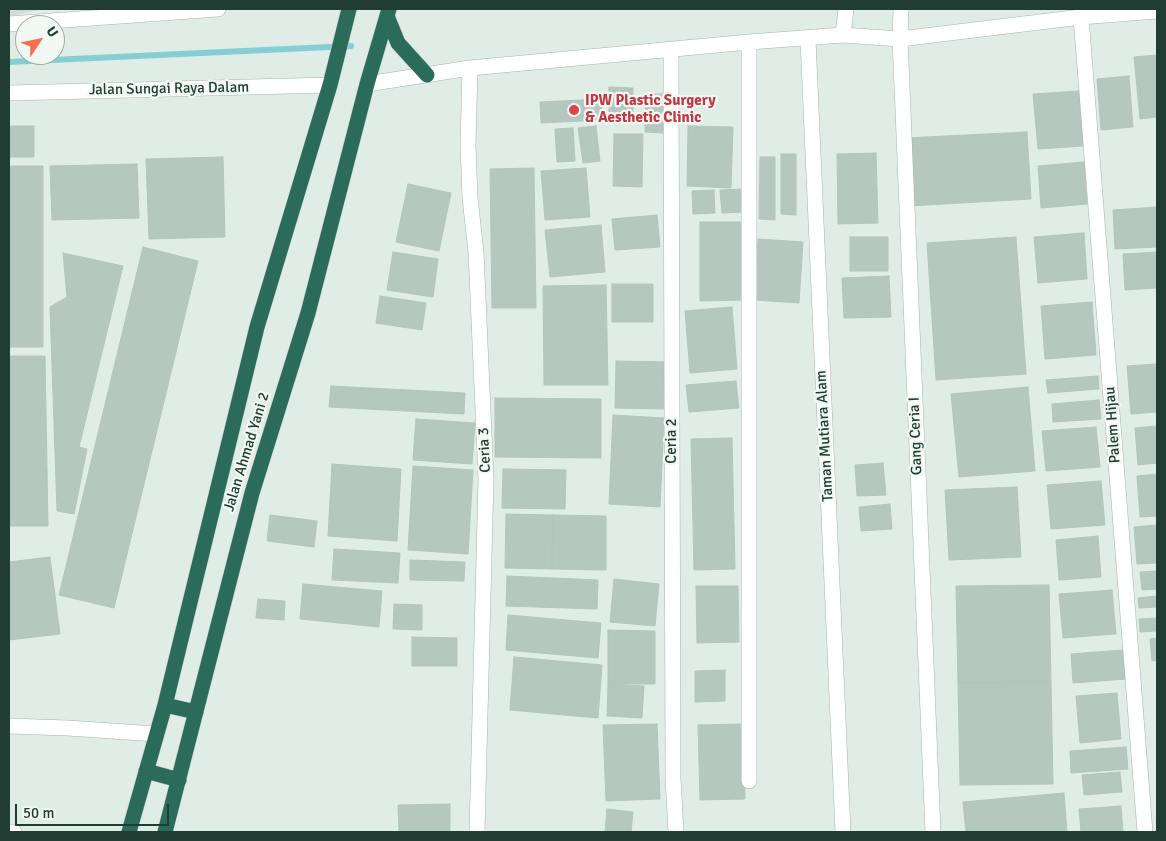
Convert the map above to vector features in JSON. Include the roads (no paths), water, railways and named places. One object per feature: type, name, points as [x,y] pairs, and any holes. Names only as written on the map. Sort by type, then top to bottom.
[{"type":"highway","name":"Jalan Ahmad Yani 2","points":[[129,832],[165,705],[257,327],[330,85],[349,9]]},
{"type":"highway","name":"Jalan Ahmad Yani 2","points":[[166,832],[252,493],[308,313],[367,84],[388,12]]},
{"type":"highway","points":[[388,12],[398,42],[427,75]]},
{"type":"highway","points":[[165,705],[196,712]]},
{"type":"highway","points":[[146,771],[179,780]]},
{"type":"street","points":[[9,24],[218,9]]},
{"type":"street","points":[[843,35],[846,9]]},
{"type":"street","name":"Gang Ceria I","points":[[900,9],[933,832]]},
{"type":"street","points":[[367,84],[470,68],[749,42],[808,40],[843,35],[900,39],[1081,17],[1157,11]]},
{"type":"street","name":"Palem Hijau","points":[[1081,17],[1145,832]]},
{"type":"street","name":"Taman Mutiara Alam","points":[[808,40],[843,832]]},
{"type":"street","points":[[749,42],[750,781]]},
{"type":"street","name":"Ceria 2","points":[[671,50],[672,758],[676,832]]},
{"type":"street","name":"Ceria 3","points":[[470,68],[469,163],[486,479],[477,832]]},
{"type":"street","name":"Jalan Sungai Raya Dalam","points":[[9,93],[330,85]]},
{"type":"street","points":[[9,726],[156,734]]},
{"type":"street","points":[[9,832],[14,832]]},
{"type":"waterway","points":[[9,62],[351,46]]},
{"type":"place","name":"IPW Plastic Surgery & Aesthetic Clinic","points":[[574,110]]}]
